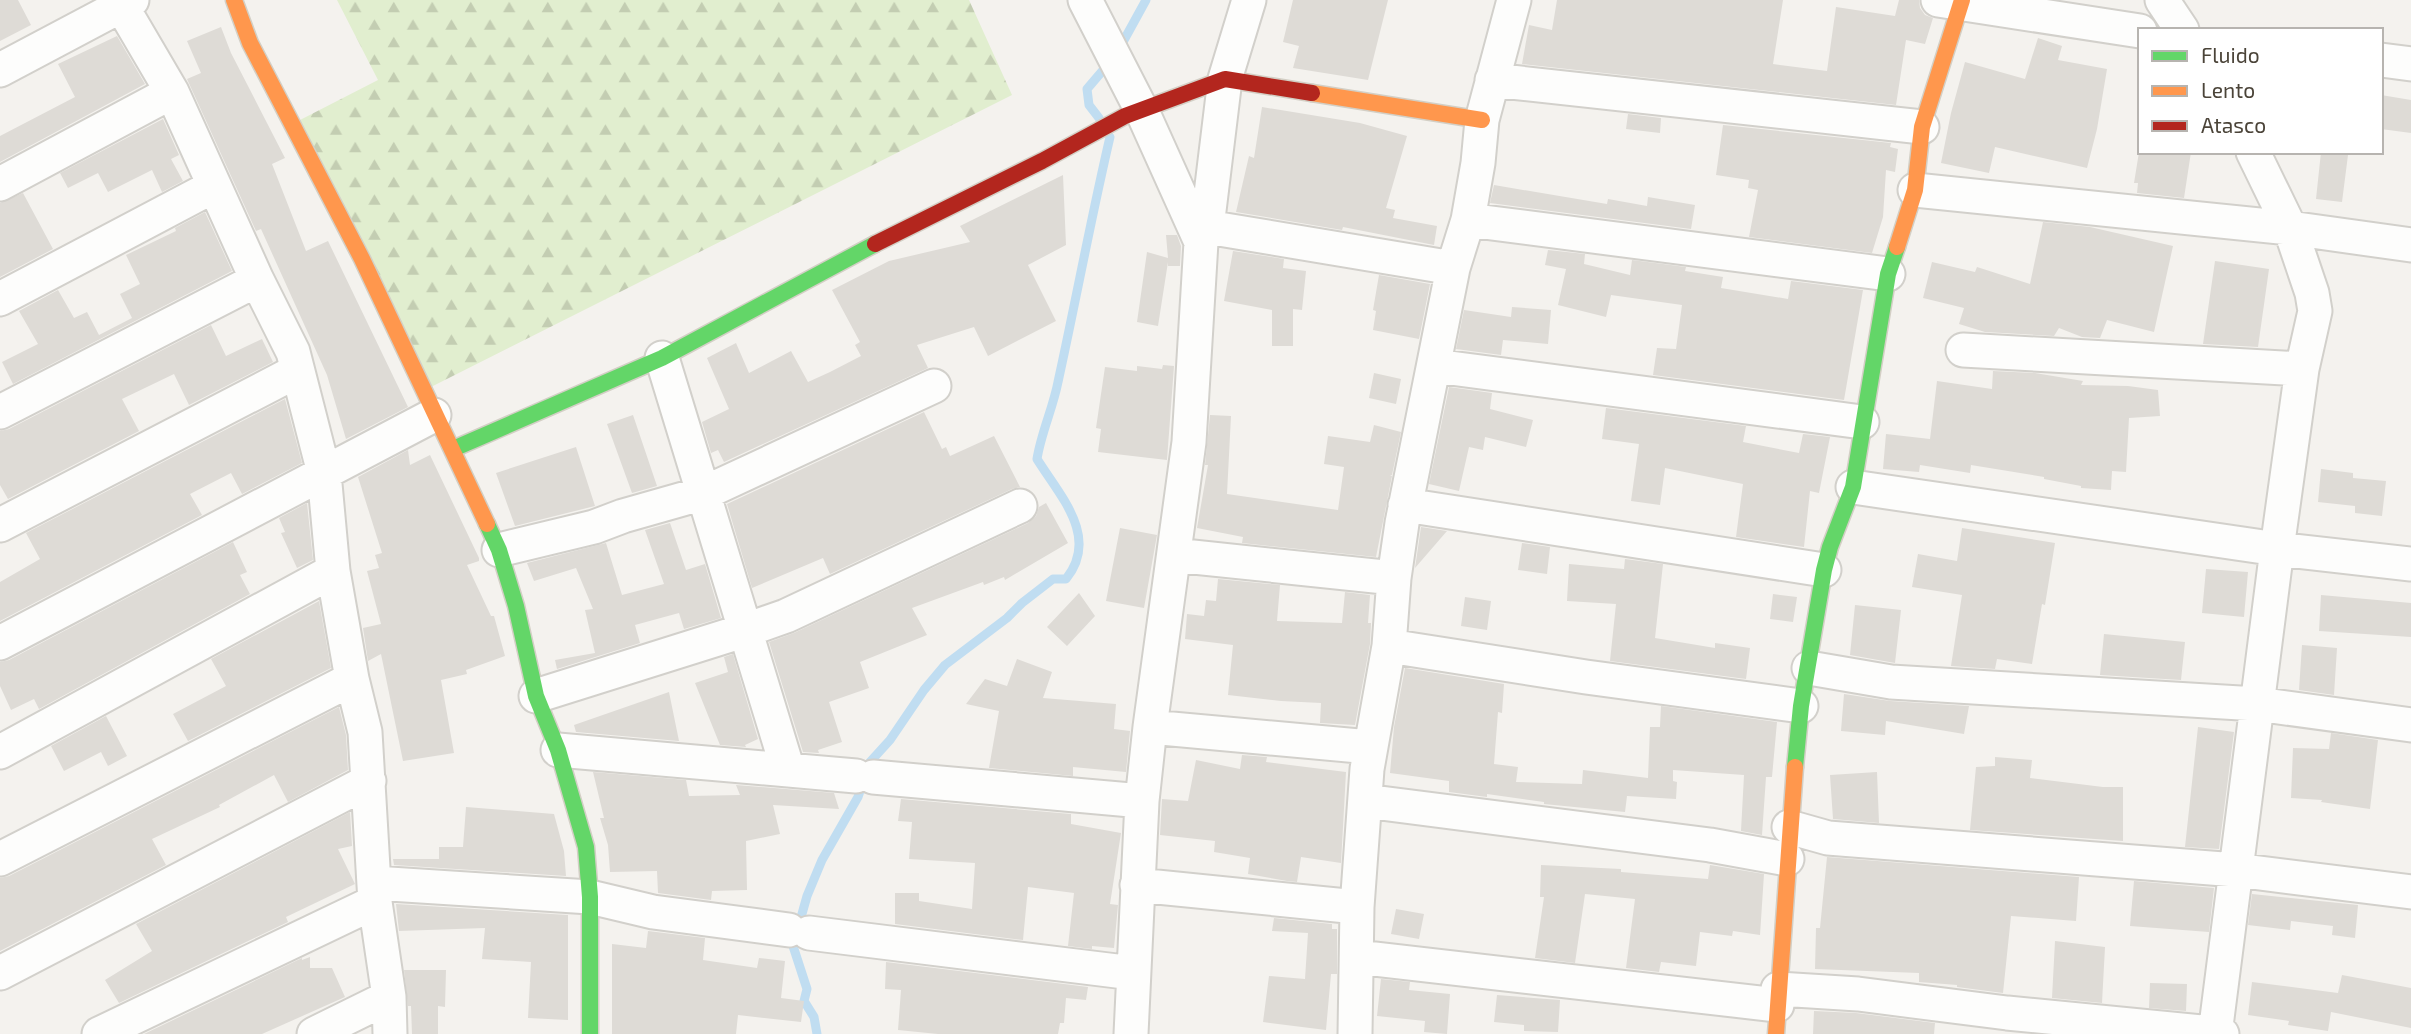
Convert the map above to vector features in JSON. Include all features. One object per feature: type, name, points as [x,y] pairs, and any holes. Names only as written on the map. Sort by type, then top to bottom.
[{"type":"street","points":[[234,0],[250,44],[362,258],[499,550],[516,606],[537,696],[558,750],[586,847],[590,897],[590,1034]]},
{"type":"street","points":[[1085,0],[1204,234]]},
{"type":"street","points":[[1131,1034],[1142,801],[1189,442],[1204,234],[1225,79],[1249,0]]},
{"type":"street","points":[[1355,1034],[1357,907],[1370,747],[1390,646],[1394,578],[1405,505],[1453,268],[1468,220],[1482,120],[1514,0]]},
{"type":"street","points":[[1777,1009],[1788,843],[1801,706],[1824,570],[1853,487],[1888,274],[1915,190],[1922,127],[1953,1],[2138,31]]},
{"type":"street","points":[[0,70],[124,2],[172,92],[257,280],[293,352],[324,473],[333,570],[352,679],[365,732],[375,893],[389,997],[390,1034]]},
{"type":"street","points":[[2383,60],[2411,64]]},
{"type":"street","points":[[453,449],[662,358],[840,261],[1042,161],[1125,116],[1225,79],[1482,120]]},
{"type":"street","points":[[1492,80],[1922,127]]},
{"type":"street","points":[[0,184],[172,92]]},
{"type":"street","points":[[1357,957],[1777,1009],[1858,994],[2007,1013],[2218,1034],[2277,549],[2302,369],[2315,311],[2312,293],[2290,228],[2254,154]]},
{"type":"street","points":[[0,299],[214,186]]},
{"type":"street","points":[[1915,190],[2290,228],[2411,245]]},
{"type":"street","points":[[1468,220],[1888,274]]},
{"type":"street","points":[[1204,234],[1453,268]]},
{"type":"street","points":[[0,412],[257,280]]},
{"type":"street","points":[[1963,350],[2302,369]]},
{"type":"street","points":[[662,358],[788,770]]},
{"type":"street","points":[[1434,366],[1862,422]]},
{"type":"street","points":[[0,525],[297,371]]},
{"type":"street","points":[[499,550],[594,527],[704,493],[934,386]]},
{"type":"street","points":[[0,643],[434,415]]},
{"type":"street","points":[[1853,487],[2277,549],[2411,564]]},
{"type":"street","points":[[1405,505],[1824,570]]},
{"type":"street","points":[[537,696],[786,616],[1020,506]]},
{"type":"street","points":[[1174,555],[1394,578]]},
{"type":"street","points":[[0,752],[333,570]]},
{"type":"street","points":[[1390,646],[1586,677],[1801,706]]},
{"type":"street","points":[[1809,668],[1891,682],[2257,704],[2411,726]]},
{"type":"street","points":[[0,859],[352,679]]},
{"type":"street","points":[[1150,727],[1370,747]]},
{"type":"street","points":[[558,750],[1142,801]]},
{"type":"street","points":[[0,973],[369,780]]},
{"type":"street","points":[[1365,801],[1710,845],[1788,843],[1828,838],[2236,870],[2411,892]]},
{"type":"street","points":[[1137,885],[1357,907]]},
{"type":"street","points":[[99,1034],[375,893],[590,897],[653,912],[1133,973]]},
{"type":"street","points":[[314,1034],[389,997]]},
{"type":"green space","points":[[337,0],[969,0],[1012,95],[423,391],[300,120],[378,80]]},
{"type":"building","points":[[0,0],[18,0],[31,25],[0,41]]},
{"type":"building","points":[[1293,0],[1388,0],[1368,80],[1293,68],[1299,46],[1283,42]]},
{"type":"building","points":[[1557,0],[1783,0],[1773,64],[1827,71],[1836,7],[1895,16],[1899,0],[1919,0],[1925,15],[1933,18],[1925,44],[1906,40],[1896,105],[1522,64],[1529,25],[1552,30]]},
{"type":"building","points":[[221,27],[231,53],[285,158],[272,164],[306,251],[328,241],[408,407],[346,439],[327,375],[261,229],[256,231],[187,79],[201,73],[187,41]]},
{"type":"building","points":[[117,36],[145,84],[0,162],[0,136],[75,97],[58,64]]},
{"type":"building","points":[[2038,38],[2062,46],[2058,60],[2107,69],[2087,168],[1995,147],[1989,173],[1941,163],[1965,62],[2025,79]]},
{"type":"building","points":[[2383,95],[2411,100],[2411,133],[2383,129]]},
{"type":"building","points":[[1262,107],[1360,123],[1407,136],[1386,208],[1395,210],[1393,218],[1437,226],[1434,245],[1343,227],[1342,230],[1236,212],[1249,156],[1254,158]]},
{"type":"building","points":[[1628,114],[1661,118],[1660,133],[1626,129]]},
{"type":"building","points":[[163,119],[179,155],[171,159],[183,181],[162,192],[152,170],[108,192],[98,173],[68,188],[60,173]]},
{"type":"building","points":[[1723,125],[1891,143],[1890,147],[1898,149],[1895,172],[1886,170],[1883,217],[1872,253],[1749,237],[1758,190],[1748,188],[1749,180],[1716,175]]},
{"type":"building","points":[[2139,154],[2191,154],[2184,198],[2137,193],[2138,183],[2134,183]]},
{"type":"building","points":[[2321,154],[2348,155],[2342,202],[2316,199]]},
{"type":"building","points":[[1063,175],[1066,245],[1028,265],[1056,321],[988,356],[974,327],[917,345],[928,368],[724,462],[718,450],[711,453],[702,422],[729,409],[707,358],[736,343],[749,373],[791,351],[808,382],[830,372],[861,356],[855,345],[860,342],[832,290],[889,261],[970,242],[960,226]]},
{"type":"building","points":[[1494,185],[1607,204],[1608,199],[1647,206],[1648,197],[1695,205],[1691,229],[1490,203]]},
{"type":"building","points":[[23,193],[53,249],[0,277],[0,203]]},
{"type":"building","points":[[205,212],[232,271],[13,384],[2,362],[38,344],[19,311],[58,290],[74,318],[87,312],[99,335],[132,318],[120,294],[140,284],[126,255],[176,231],[175,228]]},
{"type":"building","points":[[2043,222],[2090,227],[2173,246],[2154,332],[2107,320],[2100,338],[2082,337],[2059,328],[2054,336],[1985,332],[1959,324],[1964,308],[1923,298],[1932,262],[1975,272],[1977,267],[2030,284]]},
{"type":"building","points":[[1166,235],[1177,235],[1181,246],[1180,266],[1168,266],[1168,262],[1158,326],[1137,322],[1147,252],[1168,258]]},
{"type":"building","points":[[1548,250],[1585,254],[1584,264],[1630,275],[1632,260],[1686,267],[1685,271],[1723,277],[1721,288],[1788,299],[1791,281],[1863,290],[1844,400],[1653,375],[1657,348],[1676,349],[1682,305],[1611,295],[1606,317],[1558,305],[1566,269],[1545,265]]},
{"type":"building","points":[[1233,251],[1284,259],[1283,268],[1306,271],[1302,310],[1293,309],[1293,346],[1272,346],[1272,310],[1224,301]]},
{"type":"building","points":[[2215,261],[2269,269],[2258,347],[2203,344]]},
{"type":"building","points":[[1379,275],[1430,284],[1419,339],[1373,330],[1376,311],[1373,310]]},
{"type":"building","points":[[1512,307],[1551,310],[1548,344],[1503,340],[1501,355],[1456,349],[1464,310],[1511,317]]},
{"type":"building","points":[[211,325],[226,356],[262,339],[273,362],[189,405],[174,374],[122,399],[139,431],[8,499],[0,485],[0,431],[9,429]]},
{"type":"building","points":[[1163,365],[1174,366],[1167,460],[1098,452],[1101,429],[1096,428],[1105,367],[1137,371],[1137,366],[1162,369]]},
{"type":"building","points":[[1993,371],[2035,373],[2083,381],[2081,385],[2158,390],[2160,416],[2129,418],[2126,472],[2112,471],[2111,490],[2081,488],[2044,477],[1971,465],[1970,473],[1920,465],[1919,472],[1883,469],[1886,434],[1930,439],[1937,381],[1992,389]]},
{"type":"building","points":[[1374,373],[1401,379],[1396,404],[1369,398]]},
{"type":"building","points":[[1449,387],[1492,393],[1490,409],[1533,420],[1526,447],[1485,437],[1483,450],[1469,447],[1459,491],[1429,484]]},
{"type":"building","points":[[285,399],[302,463],[242,494],[231,473],[190,494],[202,515],[0,621],[0,582],[40,559],[26,533]]},
{"type":"building","points":[[1606,408],[1746,426],[1743,442],[1799,453],[1803,434],[1830,437],[1819,493],[1810,491],[1804,547],[1736,537],[1743,484],[1665,468],[1660,505],[1631,501],[1639,444],[1602,439]]},
{"type":"building","points":[[924,412],[942,449],[946,447],[950,456],[994,436],[1020,487],[830,574],[823,558],[752,588],[727,504]]},
{"type":"building","points":[[633,415],[657,486],[632,493],[607,424]]},
{"type":"building","points":[[1210,415],[1231,416],[1227,494],[1338,510],[1344,467],[1324,464],[1328,436],[1370,442],[1374,425],[1401,432],[1390,475],[1392,476],[1376,557],[1242,543],[1243,537],[1197,528],[1208,465],[1205,465]]},
{"type":"building","points":[[576,447],[595,506],[515,526],[496,473]]},
{"type":"building","points":[[408,450],[410,465],[430,455],[479,558],[479,561],[467,565],[491,616],[494,616],[505,656],[466,670],[467,674],[441,680],[454,753],[403,761],[381,654],[368,661],[363,628],[381,624],[367,571],[379,568],[375,555],[382,553],[358,477]]},
{"type":"building","points":[[2321,469],[2353,473],[2353,478],[2386,481],[2382,516],[2355,513],[2355,506],[2318,502]]},
{"type":"building","points":[[307,503],[313,560],[297,568],[281,533],[285,532],[279,518]]},
{"type":"building","points":[[1046,503],[1068,543],[1005,580],[1004,577],[984,585],[983,582],[912,608],[927,635],[860,662],[869,688],[829,702],[842,742],[818,750],[819,753],[803,752],[769,642],[794,633],[1028,523],[1036,516],[1039,507]]},
{"type":"building","points":[[670,523],[686,570],[705,564],[721,618],[684,629],[679,613],[635,625],[640,643],[557,669],[555,660],[595,653],[585,610],[593,609],[576,568],[534,581],[527,563],[606,543],[622,595],[664,584],[645,530]]},
{"type":"building","points":[[1421,527],[1447,531],[1415,568]]},
{"type":"building","points":[[1120,528],[1157,535],[1144,608],[1106,601]]},
{"type":"building","points":[[1962,528],[2055,543],[2032,664],[1997,659],[1995,669],[1951,666],[1962,595],[1912,587],[1918,554],[1957,561]]},
{"type":"building","points":[[233,542],[247,572],[240,575],[250,594],[39,709],[34,699],[11,710],[0,686],[0,662],[9,660]]},
{"type":"building","points":[[1522,543],[1550,547],[1547,574],[1518,570]]},
{"type":"building","points":[[1625,559],[1663,564],[1655,638],[1715,648],[1715,643],[1750,648],[1746,679],[1610,661],[1616,604],[1567,601],[1569,564],[1624,569]]},
{"type":"building","points":[[2206,569],[2248,572],[2244,617],[2202,613]]},
{"type":"building","points":[[1218,579],[1280,585],[1277,621],[1342,623],[1345,592],[1370,595],[1370,644],[1355,725],[1320,723],[1321,703],[1228,695],[1233,645],[1185,639],[1187,614],[1204,616],[1206,600],[1216,601]]},
{"type":"building","points":[[1079,593],[1095,616],[1067,646],[1047,627]]},
{"type":"building","points":[[1773,594],[1797,597],[1793,622],[1770,619]]},
{"type":"building","points":[[2321,595],[2411,603],[2411,637],[2319,631]]},
{"type":"building","points":[[1465,597],[1491,601],[1487,630],[1461,626]]},
{"type":"building","points":[[319,601],[331,668],[188,741],[173,714],[226,686],[211,659]]},
{"type":"building","points":[[1855,605],[1901,610],[1895,663],[1850,655]]},
{"type":"building","points":[[2104,634],[2185,642],[2181,680],[2100,675]]},
{"type":"building","points":[[2302,645],[2337,648],[2334,695],[2299,690]]},
{"type":"building","points":[[733,654],[758,739],[745,745],[746,747],[720,745],[695,683],[728,672],[724,657]]},
{"type":"building","points":[[1017,659],[1052,672],[1043,698],[1116,704],[1114,729],[1130,731],[1126,772],[1073,767],[1073,776],[989,768],[999,711],[966,704],[985,679],[1007,686]]},
{"type":"building","points":[[1405,668],[1504,684],[1502,713],[1498,712],[1494,764],[1518,767],[1516,782],[1582,784],[1583,770],[1648,778],[1650,727],[1660,727],[1661,706],[1777,722],[1772,777],[1766,777],[1762,835],[1741,831],[1744,775],[1673,770],[1673,781],[1677,782],[1676,799],[1627,796],[1625,812],[1544,804],[1487,794],[1487,797],[1449,792],[1449,781],[1390,773],[1394,727]]},
{"type":"building","points":[[669,692],[679,741],[576,732],[574,725]]},
{"type":"building","points":[[1844,694],[1890,701],[1969,706],[1964,734],[1886,721],[1885,735],[1841,731]]},
{"type":"building","points":[[339,707],[346,735],[348,770],[288,802],[274,775],[219,805],[220,807],[152,839],[166,865],[0,951],[0,878],[9,876]]},
{"type":"building","points":[[106,716],[127,756],[108,766],[101,752],[64,771],[51,746]]},
{"type":"building","points":[[2198,727],[2234,732],[2219,849],[2185,847]]},
{"type":"building","points":[[2331,733],[2378,740],[2370,809],[2321,802],[2322,800],[2291,798],[2293,748],[2329,749]]},
{"type":"building","points":[[1242,755],[1267,757],[1266,762],[1346,772],[1341,863],[1301,857],[1297,882],[1287,881],[1248,874],[1250,858],[1214,852],[1215,841],[1160,835],[1162,799],[1188,801],[1196,760],[1240,769]]},
{"type":"building","points":[[1995,757],[2032,760],[2030,778],[2123,787],[2123,841],[1970,830],[1976,767],[1995,766]]},
{"type":"building","points":[[593,772],[686,780],[689,796],[740,795],[736,785],[834,793],[839,809],[773,805],[780,834],[746,841],[747,890],[712,891],[711,900],[658,893],[657,871],[610,872],[608,845],[600,818],[604,818]]},
{"type":"building","points":[[1877,772],[1879,823],[1833,819],[1830,775]]},
{"type":"building","points":[[901,799],[1071,814],[1071,824],[1121,833],[1110,904],[1118,905],[1114,948],[1068,946],[1074,893],[1028,887],[1023,940],[895,924],[895,893],[919,893],[919,901],[972,909],[975,863],[909,859],[912,822],[898,821]]},
{"type":"building","points":[[466,807],[554,814],[564,851],[566,876],[394,865],[393,859],[439,859],[439,847],[463,847]]},
{"type":"building","points":[[350,812],[352,846],[338,849],[355,884],[286,917],[288,922],[119,1003],[105,980],[152,951],[136,924]]},
{"type":"building","points":[[1827,857],[2079,877],[2076,921],[2011,916],[2003,993],[1919,982],[1919,973],[1815,969],[1816,928],[1820,928]]},
{"type":"building","points":[[1541,865],[1621,869],[1621,872],[1708,879],[1710,865],[1764,874],[1760,935],[1733,931],[1732,936],[1700,932],[1696,966],[1661,962],[1659,972],[1626,968],[1635,899],[1585,894],[1575,963],[1535,958],[1544,897],[1540,897]]},
{"type":"building","points":[[2134,881],[2214,888],[2209,932],[2130,926]]},
{"type":"building","points":[[2252,894],[2358,905],[2355,938],[2332,935],[2333,926],[2291,921],[2290,930],[2248,925]]},
{"type":"building","points":[[396,904],[568,915],[568,1020],[528,1018],[531,962],[482,959],[485,928],[399,931]]},
{"type":"building","points":[[1396,909],[1424,914],[1419,939],[1391,934]]},
{"type":"building","points":[[1274,918],[1332,924],[1332,929],[1337,929],[1337,974],[1331,974],[1326,1030],[1263,1022],[1269,976],[1305,979],[1308,933],[1272,931]]},
{"type":"building","points":[[648,931],[705,938],[703,960],[757,968],[759,958],[785,961],[781,998],[804,1001],[801,1022],[738,1015],[736,1034],[612,1034],[612,944],[646,948]]},
{"type":"building","points":[[2055,941],[2105,947],[2102,1003],[2052,998]]},
{"type":"building","points":[[310,957],[310,968],[332,968],[345,997],[262,1034],[144,1034],[302,958]]},
{"type":"building","points":[[886,962],[1088,987],[1086,1000],[1066,998],[1064,1023],[1060,1023],[1058,1034],[938,1034],[898,1030],[901,990],[885,989]]},
{"type":"building","points":[[404,970],[446,970],[445,1007],[438,1006],[438,1034],[412,1034],[411,1006],[408,1006]]},
{"type":"building","points":[[2342,975],[2411,988],[2411,1028],[2331,1012],[2328,1031],[2288,1025],[2289,1021],[2248,1015],[2252,982],[2338,993]]},
{"type":"building","points":[[1381,979],[1410,982],[1409,990],[1450,994],[1447,1034],[1424,1032],[1425,1021],[1377,1016]]},
{"type":"building","points":[[2150,983],[2187,984],[2186,1011],[2149,1008]]},
{"type":"building","points":[[1497,995],[1560,1000],[1558,1032],[1524,1031],[1524,1025],[1494,1022]]},
{"type":"building","points":[[1814,1011],[1856,1013],[1935,1023],[1934,1034],[1813,1034]]},
{"type":"waterway","points":[[1118,51],[1146,0]]},
{"type":"waterway","points":[[1099,118],[1089,105],[1087,89],[1110,62]]},
{"type":"waterway","points":[[817,1034],[814,1017],[804,1001],[807,989],[793,946],[807,896],[822,860],[858,797],[870,762],[890,740],[924,690],[945,665],[1053,579],[1066,579],[1075,563],[1079,548],[1073,517],[1037,459],[1056,392],[1110,137]]},
{"type":"traffic: fast","points":[[453,449],[662,358],[875,244]]},
{"type":"traffic: fast","points":[[1795,767],[1801,706],[1824,570],[1853,487],[1888,274],[1897,247]]},
{"type":"traffic: fast","points":[[487,524],[499,550],[516,606],[536,696],[558,750],[586,847],[590,897],[590,1034]]},
{"type":"traffic: slow","points":[[234,0],[250,43],[362,259],[487,524]]},
{"type":"traffic: slow","points":[[1897,247],[1915,190],[1922,127],[1962,0]]},
{"type":"traffic: slow","points":[[1312,93],[1482,120]]},
{"type":"traffic: slow","points":[[1776,1034],[1795,767]]},
{"type":"traffic: jam","points":[[875,244],[1042,161],[1125,116],[1225,79],[1312,93]]}]
